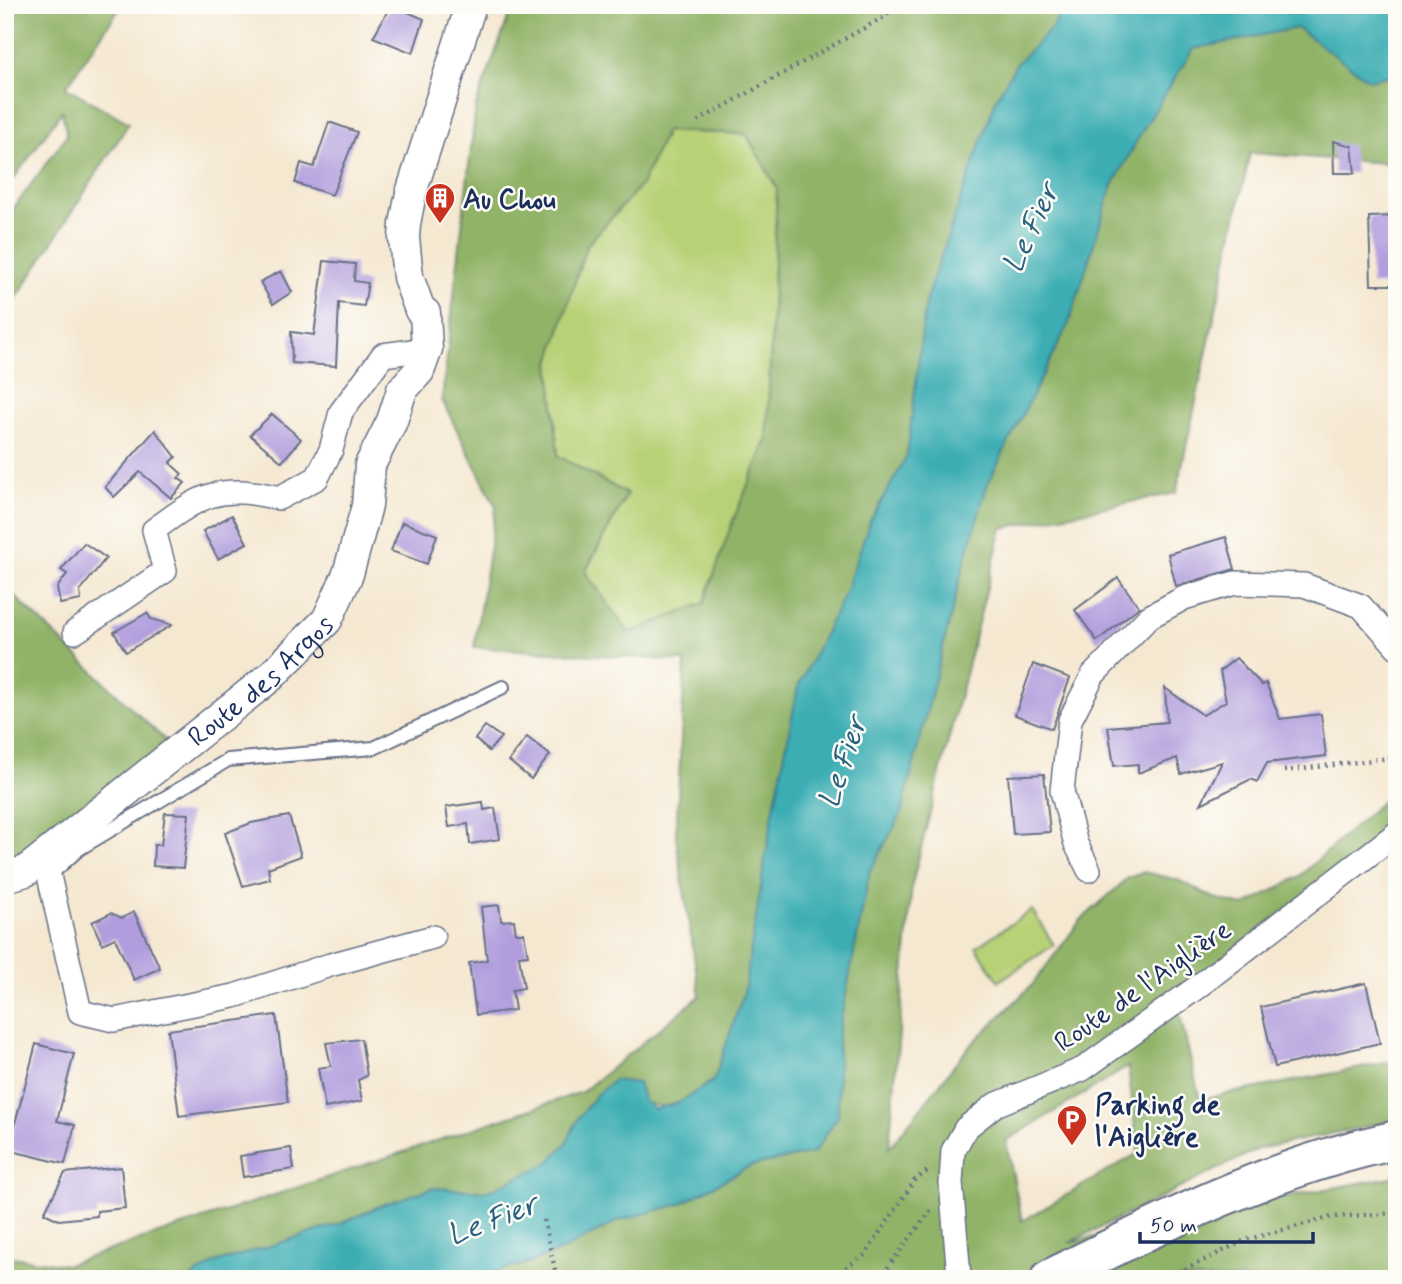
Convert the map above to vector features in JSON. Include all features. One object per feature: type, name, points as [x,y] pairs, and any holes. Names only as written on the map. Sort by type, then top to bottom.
[{"type":"highway","points":[[1050,1279],[1240,1188],[1314,1161],[1397,1140]]},
{"type":"street","name":"Route des Argos","points":[[27,875],[270,677],[327,620],[348,574],[367,506],[370,465],[393,421],[410,408],[423,385],[425,313],[430,308],[404,238],[411,193],[471,5]]},
{"type":"street","points":[[75,632],[165,571],[154,530],[188,505],[219,491],[248,491],[279,498],[317,478],[331,450],[341,412],[383,355],[423,360]]},
{"type":"street","points":[[1089,870],[1076,844],[1062,791],[1070,720],[1093,675],[1149,617],[1184,598],[1235,583],[1304,585],[1361,606],[1397,648]]},
{"type":"street","name":"Route de l'Aiglière","points":[[953,1151],[966,1128],[995,1105],[1083,1069],[1185,996],[1397,833]]},
{"type":"street","points":[[27,875],[80,1012],[114,1020],[234,996],[330,965],[433,937]]},
{"type":"street","points":[[953,1151],[951,1183],[959,1276]]},
{"type":"lane","points":[[27,875],[79,849],[229,760],[373,748],[503,687]]},
{"type":"path","points":[[698,121],[881,18],[897,5]]},
{"type":"path","points":[[1284,771],[1397,757]]},
{"type":"path","points":[[828,1279],[865,1255],[915,1180],[953,1151]]},
{"type":"path","points":[[879,1279],[951,1183]]},
{"type":"path","points":[[1166,1279],[1245,1240],[1332,1217],[1397,1213]]},
{"type":"path","points":[[544,1220],[557,1279]]},
{"type":"green space","points":[[5,5],[122,5],[66,87],[129,123],[5,316],[5,220],[67,135],[62,111],[5,191]]},
{"type":"green space","points":[[513,5],[1397,5],[1397,164],[1250,153],[1176,493],[1002,528],[912,884],[889,1148],[968,1048],[1032,985],[1081,920],[1128,878],[1144,872],[1178,880],[1214,898],[1244,906],[1299,877],[1397,788],[1397,824],[1175,995],[1200,1099],[1397,1061],[1397,1120],[1258,1149],[1069,1243],[1218,1209],[1397,1176],[1397,1279],[467,1279],[532,1262],[567,1248],[620,1220],[680,1204],[750,1166],[814,1153],[824,1137],[597,1094],[579,1117],[566,1144],[547,1164],[488,1191],[433,1188],[382,1205],[340,1224],[215,1263],[189,1279],[5,1279],[5,1256],[66,1265],[582,1092],[700,996],[676,837],[685,661],[474,647],[496,507],[442,400],[476,105]],"holes":[[[666,131],[746,134],[777,188],[767,440],[732,523],[704,603],[629,633],[585,572],[627,494],[558,456],[550,362],[586,246],[641,185]],[[1128,1067],[1138,1153],[1022,1221],[1006,1141]]]},
{"type":"green space","points":[[666,131],[746,134],[777,188],[767,440],[732,523],[704,603],[629,633],[585,572],[627,494],[558,456],[550,362],[586,246],[641,185]]},
{"type":"green space","points":[[5,587],[169,744],[5,866]]},
{"type":"green space","points":[[1032,910],[1054,945],[999,981],[976,947]]},
{"type":"water","name":"Le Fier","points":[[1064,5],[1397,5],[1397,74],[1369,80],[1297,28],[1193,49],[1141,133],[1111,189],[1069,323],[988,483],[963,567],[901,815],[870,871],[838,1035],[838,1116],[814,1153],[750,1166],[680,1204],[620,1220],[567,1248],[532,1262],[467,1279],[189,1279],[215,1263],[340,1224],[382,1205],[433,1188],[488,1191],[547,1164],[566,1144],[579,1117],[597,1094],[614,1080],[638,1083],[644,1101],[655,1109],[678,1103],[714,1080],[744,992],[771,823],[798,687],[845,593],[870,521],[907,456],[926,299],[996,99],[1016,64],[1052,28]]},
{"type":"building","points":[[391,5],[424,19],[413,53],[373,37]]},
{"type":"building","points":[[329,122],[357,132],[332,195],[295,183],[301,163],[314,167]]},
{"type":"building","points":[[1333,141],[1352,146],[1355,173],[1334,173]]},
{"type":"building","points":[[1397,216],[1397,285],[1371,285],[1369,217]]},
{"type":"building","points":[[324,261],[355,264],[354,281],[368,283],[364,306],[339,303],[336,366],[292,363],[291,332],[314,335]]},
{"type":"building","points":[[281,271],[292,292],[273,304],[260,282]]},
{"type":"building","points":[[272,414],[301,439],[282,462],[250,435]]},
{"type":"building","points":[[155,430],[176,457],[170,463],[182,474],[178,478],[185,483],[171,498],[140,472],[114,497],[105,487]]},
{"type":"building","points":[[232,515],[247,543],[218,559],[203,531]]},
{"type":"building","points":[[402,522],[437,535],[427,564],[391,551]]},
{"type":"building","points":[[1226,537],[1235,569],[1176,586],[1168,554]]},
{"type":"building","points":[[84,543],[106,558],[80,591],[81,600],[60,604],[57,588],[67,574],[61,570]]},
{"type":"building","points":[[1118,578],[1139,607],[1097,641],[1075,610]]},
{"type":"building","points":[[147,613],[151,619],[172,625],[126,652],[114,632]]},
{"type":"building","points":[[1236,658],[1262,685],[1266,683],[1280,719],[1321,714],[1326,756],[1267,763],[1257,782],[1251,779],[1201,804],[1222,762],[1181,774],[1177,758],[1138,773],[1138,764],[1114,766],[1108,727],[1167,722],[1165,688],[1203,715],[1226,701],[1220,671]]},
{"type":"building","points":[[1033,664],[1070,678],[1052,729],[1015,715]]},
{"type":"building","points":[[485,726],[501,737],[489,751],[475,739]]},
{"type":"building","points":[[527,737],[550,755],[531,779],[509,761]]},
{"type":"building","points":[[1044,774],[1050,832],[1013,834],[1008,776]]},
{"type":"building","points":[[483,802],[484,810],[495,808],[500,839],[470,844],[468,824],[449,827],[446,807]]},
{"type":"building","points":[[165,813],[189,814],[183,868],[153,866],[154,845],[161,845]]},
{"type":"building","points":[[289,816],[301,856],[268,868],[270,879],[243,886],[225,833],[251,823]]},
{"type":"building","points":[[499,905],[501,921],[514,920],[516,933],[524,933],[528,955],[519,956],[524,988],[512,990],[515,1010],[476,1015],[469,963],[487,960],[481,907]]},
{"type":"building","points":[[134,912],[160,968],[134,980],[115,938],[102,944],[92,922],[111,913],[122,918]]},
{"type":"building","points":[[1366,983],[1380,1043],[1275,1067],[1261,1007]]},
{"type":"building","points":[[276,1015],[288,1102],[179,1116],[168,1030]]},
{"type":"building","points":[[361,1039],[367,1076],[358,1080],[362,1101],[325,1108],[318,1068],[331,1066],[326,1043]]},
{"type":"building","points":[[36,1044],[74,1054],[57,1121],[75,1125],[65,1164],[8,1150]]},
{"type":"building","points":[[291,1148],[294,1169],[243,1177],[240,1156]]},
{"type":"building","points":[[121,1167],[125,1208],[97,1211],[97,1216],[59,1220],[44,1213],[65,1173]]},
{"type":"place","name":"Au Chou","points":[[440,225]]},
{"type":"place","name":"Parking de l'Aiglière","points":[[1072,1147]]}]
